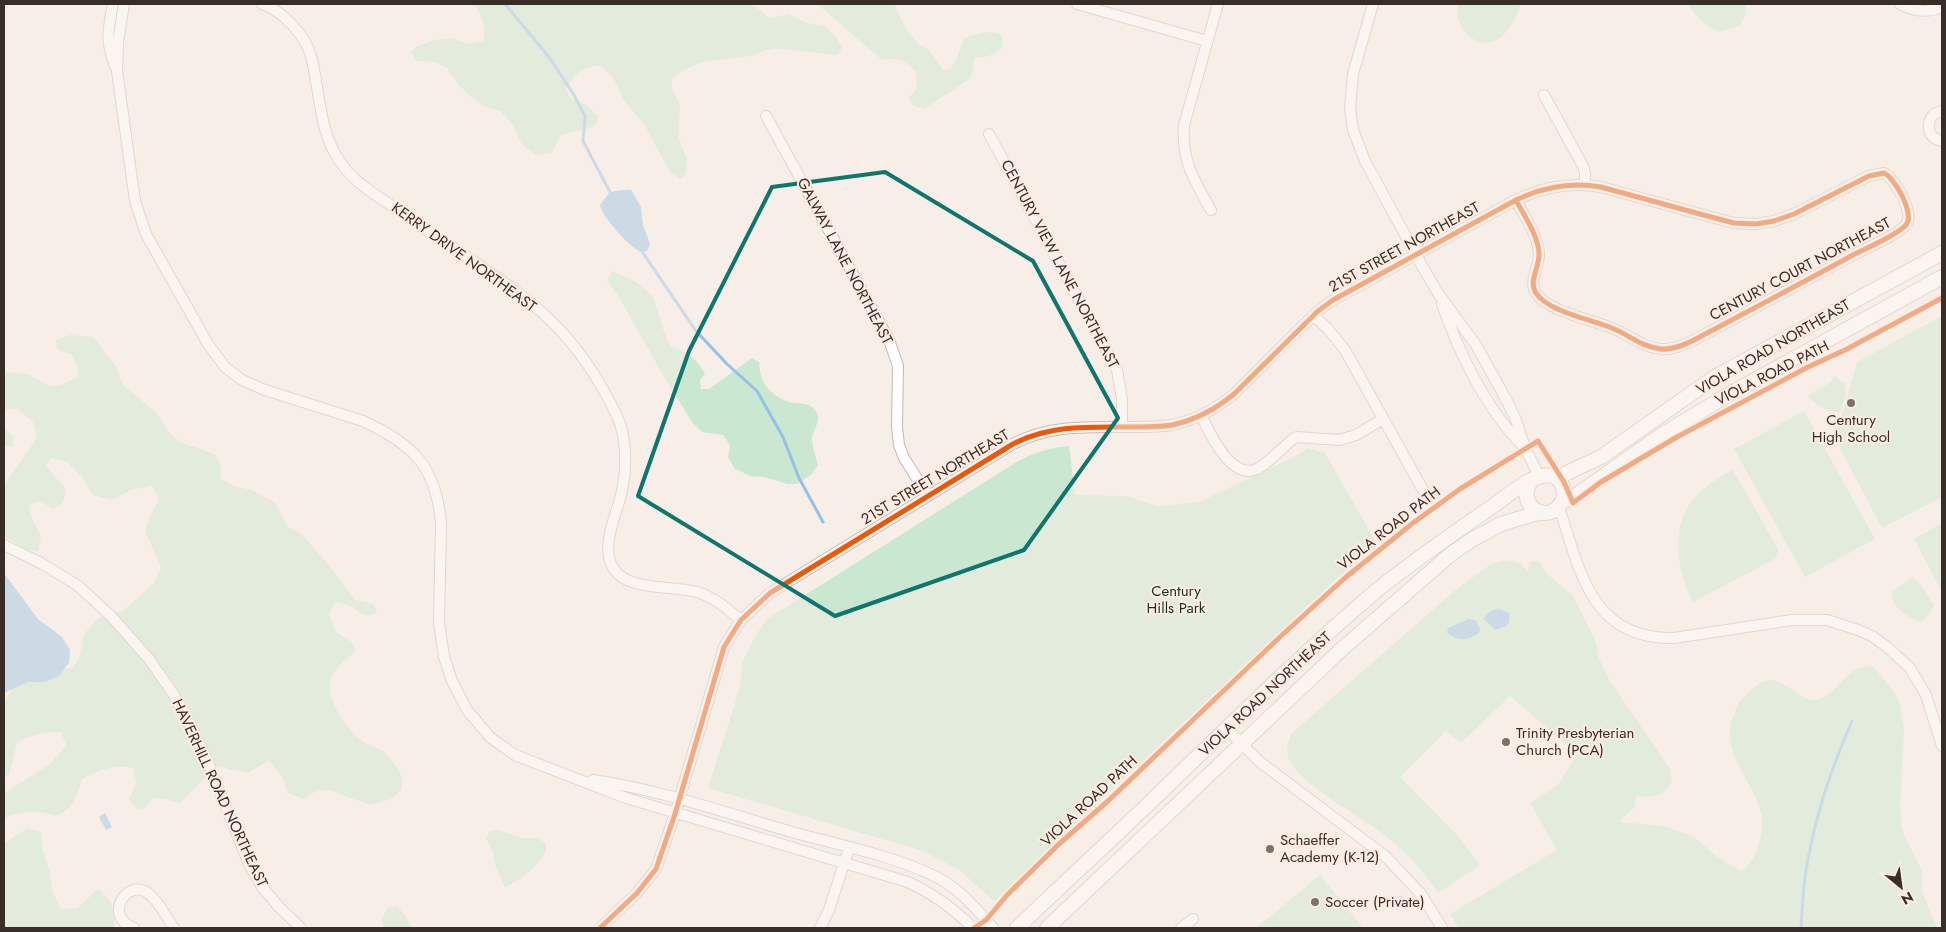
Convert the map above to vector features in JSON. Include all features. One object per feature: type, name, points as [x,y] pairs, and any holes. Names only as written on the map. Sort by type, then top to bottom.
[{"type":"main road","name":"VIOLA ROAD NORTHEAST","points":[[1556,478],[1602,457],[1715,377],[1942,253]]},
{"type":"main road","name":"VIOLA ROAD NORTHEAST","points":[[1561,504],[1663,434],[1726,396],[1942,276]]},
{"type":"main road","points":[[1546,474],[1556,478],[1563,486],[1564,492],[1561,504],[1550,512],[1541,512],[1534,509],[1527,501],[1526,490],[1535,478],[1546,474]]},
{"type":"main road","name":"VIOLA ROAD NORTHEAST","points":[[1016,928],[1226,729],[1378,590],[1483,513],[1535,478]]},
{"type":"main road","name":"VIOLA ROAD NORTHEAST","points":[[1047,928],[1356,637],[1451,554],[1473,538],[1500,524],[1541,512]]},
{"type":"street","points":[[113,4],[107,35],[109,48],[117,71]]},
{"type":"street","points":[[124,4],[118,42],[117,71],[135,202],[146,234],[208,344],[225,367],[242,380],[266,390],[363,421],[392,436],[415,454],[432,479],[440,508],[439,622],[444,657],[458,694],[473,720],[499,744],[516,755],[626,798],[908,882],[930,892],[950,906],[973,928]]},
{"type":"street","name":"KERRY DRIVE NORTHEAST","points":[[262,4],[280,14],[290,23],[302,38],[311,55],[320,112],[330,147],[344,168],[354,178],[418,225],[484,268],[527,300],[552,322],[578,351],[596,378],[617,417],[623,441],[625,467],[622,491],[608,552],[611,564],[618,574],[628,580],[697,592],[709,596],[741,620]]},
{"type":"street","points":[[1077,4],[1207,40]]},
{"type":"street","points":[[1211,210],[1188,166],[1183,140],[1184,125],[1218,4]]},
{"type":"street","points":[[1373,4],[1353,74],[1350,108],[1353,130],[1366,161],[1438,293],[1476,345],[1489,368],[1516,420],[1535,478]]},
{"type":"street","points":[[1900,4],[1909,9],[1927,12],[1942,7]]},
{"type":"street","points":[[1544,95],[1583,166],[1585,184]]},
{"type":"street","points":[[1942,111],[1934,114],[1928,125],[1933,137],[1942,141]]},
{"type":"street","name":"GALWAY LANE NORTHEAST","points":[[766,116],[889,340],[898,366],[897,427],[899,445],[904,458],[928,496]]},
{"type":"street","name":"CENTURY VIEW LANE NORTHEAST","points":[[989,134],[1117,370],[1122,399],[1122,427]]},
{"type":"street","name":"CENTURY COURT NORTHEAST","points":[[1516,200],[1539,248],[1539,264],[1533,283],[1534,291],[1539,297],[1556,308],[1613,329],[1633,341],[1663,349],[1683,346],[1903,228],[1910,216],[1894,182],[1884,174],[1869,176],[1784,218],[1756,224],[1718,219],[1585,184]]},
{"type":"street","name":"21ST STREET NORTHEAST","points":[[600,928],[637,893],[656,869],[675,814],[724,647],[741,620],[770,593],[1006,447],[1036,433],[1068,428],[1171,425],[1201,415],[1234,394],[1326,305],[1348,290],[1516,200],[1547,188],[1585,184]]},
{"type":"street","points":[[1438,293],[1452,332],[1493,410],[1525,448]]},
{"type":"street","points":[[1314,316],[1328,329],[1345,350],[1428,499]]},
{"type":"street","points":[[1201,415],[1221,451],[1238,468],[1251,471],[1262,466],[1293,439],[1298,437],[1339,440],[1356,435],[1383,419]]},
{"type":"street","points":[[1561,504],[1585,584],[1593,598],[1613,621],[1623,628],[1646,637],[1674,638],[1792,620],[1827,620],[1844,624],[1872,636],[1899,656],[1910,668],[1926,695],[1942,746]]},
{"type":"street","name":"HAVERHILL ROAD NORTHEAST","points":[[4,545],[41,563],[77,586],[110,616],[149,659],[167,684],[187,718],[207,760],[249,864],[262,887],[278,907],[301,928]]},
{"type":"street","points":[[1226,729],[1260,762],[1385,856],[1421,894],[1442,928]]},
{"type":"street","points":[[576,778],[626,785],[891,859],[931,874],[956,891],[993,928]]},
{"type":"street","points":[[820,928],[829,910],[849,848]]},
{"type":"street","points":[[134,928],[122,920],[118,905],[126,894],[140,890],[153,898],[174,928]]},
{"type":"street","points":[[1181,928],[1193,919]]},
{"type":"highlighted area","points":[[885,172],[1033,261],[1118,418],[1024,550],[835,616],[638,496],[689,351],[772,187]]},
{"type":"green space","points":[[473,4],[752,4],[770,18],[788,14],[807,23],[825,26],[836,37],[842,48],[837,55],[773,48],[750,56],[703,62],[686,69],[671,79],[673,91],[680,105],[679,139],[687,159],[686,174],[680,179],[670,172],[644,124],[624,101],[614,79],[602,66],[584,69],[572,79],[566,90],[570,98],[584,104],[599,116],[595,126],[561,135],[552,153],[535,155],[521,143],[513,125],[500,111],[484,106],[471,97],[458,84],[447,68],[435,62],[416,61],[411,52],[417,46],[435,40],[452,38],[468,44],[483,41],[483,21]]},
{"type":"green space","points":[[817,4],[894,4],[907,31],[918,43],[929,50],[943,70],[951,68],[964,38],[982,33],[992,32],[1001,34],[1003,47],[990,55],[975,57],[971,78],[924,109],[912,105],[909,98],[917,88],[916,72],[912,68],[905,62],[897,59],[882,60]]},
{"type":"green space","points":[[1458,4],[1521,4],[1515,19],[1502,36],[1490,42],[1482,42],[1474,40],[1462,28],[1457,12]]},
{"type":"green space","points":[[1688,4],[1745,4],[1746,13],[1740,26],[1718,32],[1701,20]]},
{"type":"green space","points":[[612,271],[636,282],[653,296],[670,346],[690,356],[705,374],[700,380],[701,389],[709,389],[752,358],[759,362],[763,381],[769,390],[786,401],[811,406],[814,409],[818,419],[812,441],[818,465],[811,475],[797,484],[788,484],[764,477],[750,476],[734,468],[728,457],[730,445],[723,435],[702,432],[692,422],[619,297],[607,281]]},
{"type":"green space","points":[[1942,316],[1942,497],[1882,528],[1835,439],[1857,362]]},
{"type":"green space","points":[[70,335],[93,337],[116,366],[123,385],[157,413],[168,431],[180,442],[215,454],[221,466],[220,478],[233,486],[252,490],[275,503],[288,527],[302,534],[355,600],[374,604],[377,612],[369,615],[362,614],[348,605],[336,602],[329,613],[336,632],[352,642],[356,651],[334,672],[330,684],[333,702],[349,728],[364,742],[383,751],[399,772],[402,780],[401,791],[391,799],[370,805],[332,791],[318,790],[304,799],[287,793],[283,778],[269,760],[248,773],[217,766],[179,804],[166,799],[153,798],[145,808],[137,809],[129,800],[136,783],[133,768],[113,767],[82,779],[71,806],[56,816],[42,812],[30,812],[4,818],[4,793],[50,764],[66,745],[61,732],[38,734],[17,742],[9,776],[4,775],[4,702],[19,679],[74,667],[80,655],[84,634],[98,618],[123,611],[154,583],[161,567],[145,531],[149,518],[159,499],[152,486],[131,490],[112,500],[92,495],[83,478],[66,461],[52,458],[46,466],[66,489],[63,503],[53,509],[40,501],[29,505],[32,518],[41,536],[38,552],[25,548],[4,536],[4,485],[37,438],[33,422],[18,409],[4,409],[4,372],[28,374],[49,386],[61,385],[78,377],[77,365],[72,355],[57,349],[56,340]]},
{"type":"green space","points":[[1834,376],[1846,384],[1844,389],[1846,394],[1840,412],[1822,408],[1807,396],[1831,382]]},
{"type":"green space","points":[[1804,411],[1875,539],[1805,577],[1734,449]]},
{"type":"green space","points":[[4,428],[14,437],[12,447],[4,446]]},
{"type":"green space","name":"Century Hills Park","points":[[1069,446],[1075,495],[1126,496],[1157,506],[1199,502],[1294,457],[1308,448],[1325,453],[1378,546],[1338,577],[994,901],[959,870],[923,851],[708,788],[740,687],[742,663],[756,635],[767,619],[1015,463],[1028,456],[1054,448]]},
{"type":"green space","points":[[1733,470],[1778,549],[1776,558],[1693,602],[1682,574],[1679,559],[1678,544],[1684,515],[1691,502],[1701,491]]},
{"type":"green space","points":[[1942,523],[1942,592],[1914,539]]},
{"type":"green space","points":[[1507,560],[1520,563],[1528,572],[1529,564],[1532,561],[1540,562],[1545,572],[1573,596],[1596,642],[1599,658],[1608,678],[1670,769],[1672,782],[1669,786],[1661,793],[1652,797],[1636,795],[1635,807],[1619,822],[1664,826],[1693,836],[1716,856],[1741,871],[1749,864],[1758,847],[1762,822],[1757,801],[1734,755],[1731,743],[1730,730],[1738,704],[1756,685],[1771,680],[1784,684],[1807,699],[1821,699],[1856,669],[1865,666],[1874,667],[1896,695],[1900,705],[1904,730],[1900,806],[1901,823],[1904,835],[1922,871],[1922,891],[1937,928],[1459,928],[1450,914],[1557,850],[1530,803],[1558,785],[1577,754],[1510,696],[1461,743],[1446,731],[1400,777],[1458,836],[1480,865],[1438,893],[1417,866],[1393,842],[1307,781],[1296,770],[1289,759],[1287,746],[1291,734],[1453,592],[1492,563]]},
{"type":"green space","points":[[1912,578],[1918,581],[1934,604],[1929,615],[1919,622],[1900,610],[1892,597],[1892,591]]},
{"type":"green space","points":[[28,828],[41,832],[43,852],[49,869],[53,893],[61,909],[77,908],[98,889],[111,902],[115,928],[4,928],[4,843]]},
{"type":"green space","points":[[498,830],[523,838],[537,838],[546,843],[545,854],[537,864],[521,878],[505,887],[496,868],[493,852],[486,838],[490,831]]},
{"type":"green space","name":"Soccer (Private)","points":[[1320,875],[1363,928],[1256,928]]},
{"type":"green space","points":[[397,906],[405,915],[412,928],[383,928],[382,918],[388,908]]},
{"type":"water","points":[[631,190],[641,207],[643,225],[650,244],[648,250],[643,253],[632,246],[618,232],[606,217],[600,205],[610,192]]},
{"type":"water","points":[[4,573],[38,619],[62,637],[70,650],[69,663],[58,677],[44,682],[28,682],[4,693]]},
{"type":"water","points":[[1499,609],[1508,612],[1509,621],[1507,626],[1495,630],[1484,619],[1490,612]]},
{"type":"water","points":[[1469,619],[1475,620],[1480,628],[1479,633],[1475,636],[1459,639],[1447,633],[1448,628]]},
{"type":"water","points":[[105,813],[112,827],[106,830],[99,817]]},
{"type":"waterway","points":[[505,4],[549,57],[574,95],[585,116],[583,141],[610,192]]},
{"type":"waterway","points":[[643,253],[696,331],[727,364],[757,391],[783,437],[799,478],[823,522]]},
{"type":"waterway","points":[[1801,928],[1809,852],[1830,776],[1852,721]]},
{"type":"cycle path","points":[[600,928],[637,893],[656,869],[675,814],[724,647],[741,620],[770,593],[1013,444],[1042,433],[1057,430],[1087,427],[1167,426],[1181,423],[1205,413],[1234,394],[1318,311],[1333,300],[1516,200],[1547,189],[1568,185],[1601,187],[1734,223],[1756,224],[1774,221],[1794,214],[1869,176],[1884,173],[1898,189],[1906,205],[1908,220],[1906,225],[1888,237],[1694,340],[1674,348],[1661,349],[1642,343],[1612,328],[1560,310],[1550,305],[1536,293],[1533,284],[1539,258],[1538,246],[1516,200]]},
{"type":"cycle path","name":"VIOLA ROAD PATH","points":[[974,928],[986,920],[1008,894],[1059,844],[1108,801],[1281,636],[1346,577],[1413,523],[1460,489],[1538,441],[1564,482],[1573,503],[1601,482],[1677,437],[1942,298]]},
{"type":"place","name":"Century High School","points":[[1851,403]]},
{"type":"place","name":"Trinity Presbyterian Church (PCA)","points":[[1506,742]]},
{"type":"place","name":"Schaeffer Academy (K-12)","points":[[1270,849]]},
{"type":"place","name":"Soccer (Private)","points":[[1315,902]]}]
